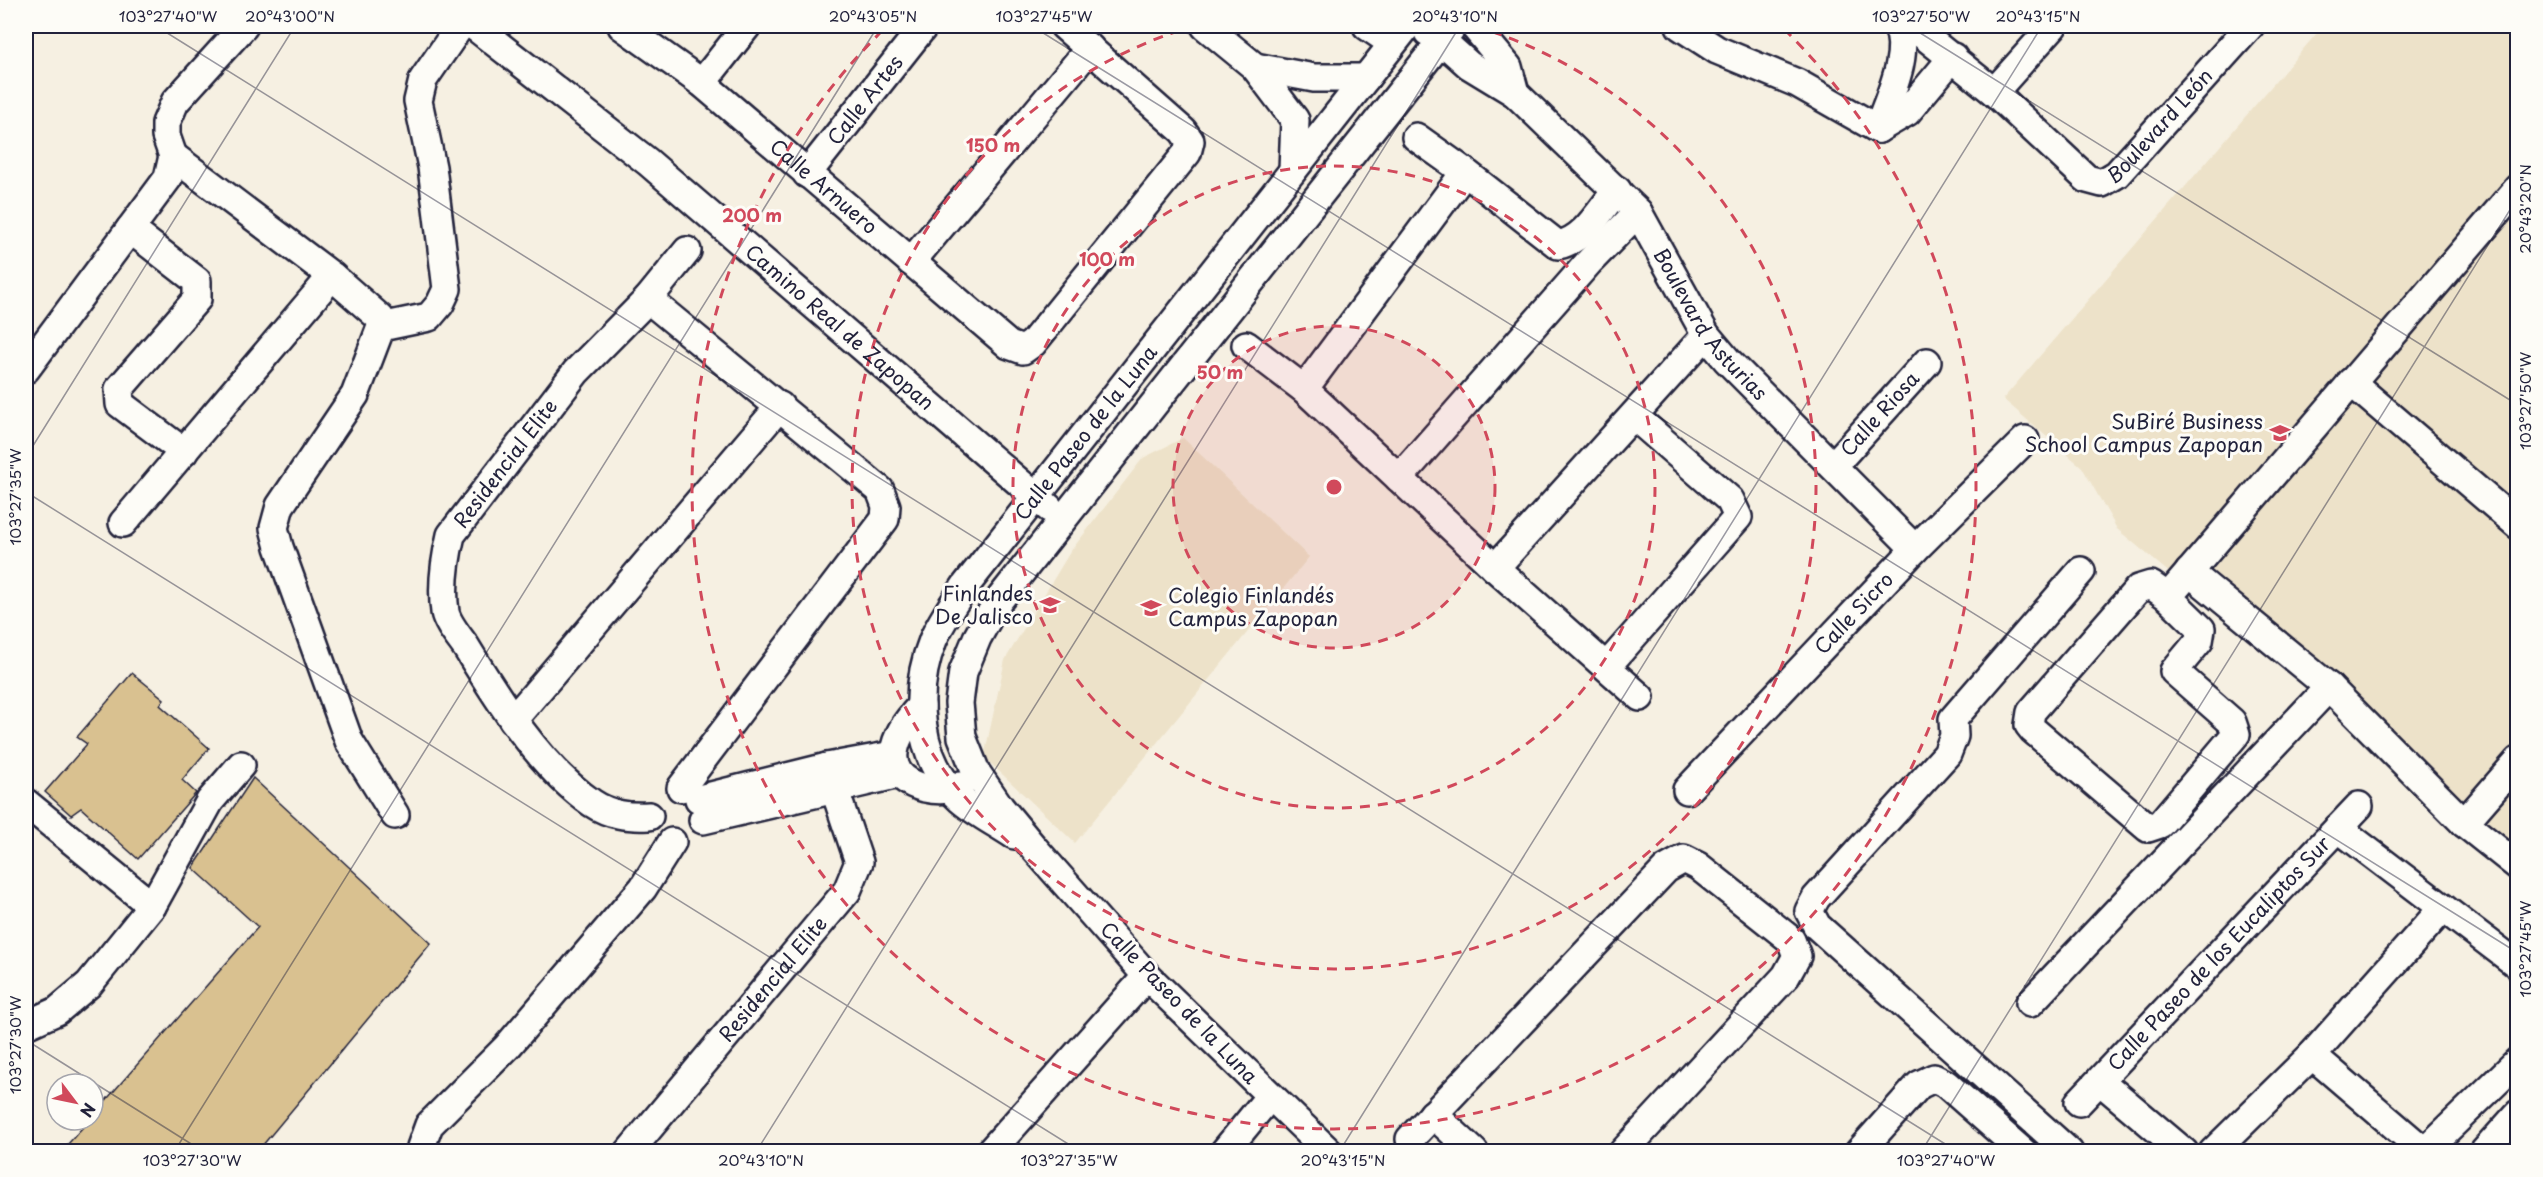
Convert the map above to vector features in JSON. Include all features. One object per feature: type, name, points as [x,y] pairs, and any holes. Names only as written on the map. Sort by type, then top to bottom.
[{"type":"street","points":[[26,369],[168,178],[173,156],[166,136],[166,123],[175,102],[244,26]]},
{"type":"street","points":[[381,327],[429,317],[440,304],[447,289],[432,167],[418,101],[423,80],[460,26]]},
{"type":"street","name":"Camino Real de Zapopan","points":[[474,26],[648,162],[1063,520]]},
{"type":"street","name":"Calle Arnuero","points":[[622,26],[702,83],[1009,345],[1023,350],[1033,343],[1187,153],[1190,141],[1183,131],[1090,48]]},
{"type":"street","points":[[702,83],[747,26]]},
{"type":"street","name":"Calle Artes","points":[[807,174],[924,26]]},
{"type":"street","points":[[911,262],[1090,48],[1064,26]]},
{"type":"street","points":[[1205,26],[1255,67],[1295,120],[1293,170]]},
{"type":"street","points":[[1367,26],[1400,34]]},
{"type":"street","name":"Boulevard Asturias","points":[[1417,26],[1447,33],[1469,65],[1515,93],[1638,212],[1706,335],[1727,360],[1915,549]]},
{"type":"street","name":"Boulevard Asturias","points":[[1474,26],[1508,67],[1515,93]]},
{"type":"street","points":[[1680,26],[1718,50],[1797,83],[1878,129]]},
{"type":"street","points":[[1878,129],[1902,56],[1900,32],[1897,26]]},
{"type":"street","name":"Boulevard León","points":[[1912,26],[1994,92],[2086,179],[2102,183],[2116,174],[2250,26]]},
{"type":"street","points":[[1994,92],[2053,26]]},
{"type":"street","name":"Calle Paseo de la Luna","points":[[1329,1152],[1147,976],[1000,807],[976,772],[962,737],[958,703],[963,672],[977,638],[996,604],[1447,33]]},
{"type":"street","name":"Calle Paseo de la Luna","points":[[1034,848],[974,810],[951,790],[931,757],[924,736],[921,706],[924,675],[932,641],[966,585],[1400,34]]},
{"type":"street","points":[[1878,129],[1907,112],[1953,57]]},
{"type":"street","points":[[1255,67],[1314,78],[1366,78]]},
{"type":"street","points":[[1416,137],[1465,172],[1558,245],[1570,243],[1579,236],[1617,190]]},
{"type":"street","points":[[173,156],[332,276],[380,318],[381,327],[355,394],[280,506],[274,528],[349,741],[395,815]]},
{"type":"street","points":[[1304,389],[1465,172]]},
{"type":"street","points":[[2168,597],[2517,188]]},
{"type":"street","points":[[1400,478],[1589,262],[1638,212]]},
{"type":"street","points":[[130,229],[197,281],[197,298],[119,389],[120,404],[184,452]]},
{"type":"street","name":"Residencial Elite","points":[[649,816],[627,817],[607,811],[593,803],[573,788],[513,720],[445,614],[443,565],[451,535],[576,372],[648,299],[687,251]]},
{"type":"street","points":[[123,523],[332,276]]},
{"type":"street","points":[[648,299],[880,490],[886,506],[885,519],[694,803],[692,837],[672,842],[656,833],[649,816],[655,798],[663,791],[694,803],[896,764]]},
{"type":"street","points":[[1192,299],[1220,322]]},
{"type":"street","points":[[1495,568],[1635,417],[1706,335]]},
{"type":"street","points":[[1246,345],[1304,389],[1495,568],[1640,697]]},
{"type":"street","name":"Calle Riosa","points":[[1833,466],[1927,362]]},
{"type":"street","points":[[2351,382],[2517,525]]},
{"type":"street","points":[[513,720],[780,406]]},
{"type":"street","points":[[1607,666],[1738,517],[1730,500],[1635,417]]},
{"type":"street","name":"Calle Sicro","points":[[1688,790],[1915,549],[2025,440]]},
{"type":"street","points":[[2069,1152],[1817,926],[1809,911],[1816,898],[1947,754],[1954,736],[1953,719],[2082,571]]},
{"type":"street","points":[[2189,572],[2329,687],[2464,823],[2517,866]]},
{"type":"street","points":[[2151,585],[2168,597],[2198,623],[2202,636],[2174,671],[2232,722],[2236,734],[2160,824],[2148,828],[2033,730],[2029,718],[2139,589],[2151,585]]},
{"type":"street","points":[[2030,1003],[2329,687]]},
{"type":"street","points":[[921,706],[902,731],[896,764],[912,784],[935,790],[951,790],[966,783],[976,772]]},
{"type":"street","points":[[2464,823],[2517,761]]},
{"type":"street","points":[[26,1025],[57,1011],[89,984],[152,906],[210,801],[241,765]]},
{"type":"street","name":"Residencial Elite","points":[[629,1152],[847,891],[859,862],[831,778]]},
{"type":"street","points":[[26,804],[152,906]]},
{"type":"street","name":"Calle Paseo de los Eucaliptos Sur","points":[[2079,1102],[2359,806]]},
{"type":"street","points":[[2338,828],[2517,965]]},
{"type":"street","points":[[424,1152],[421,1147],[429,1125],[507,1047],[636,896],[672,842]]},
{"type":"street","points":[[1410,1138],[1666,868],[1684,859],[1698,866],[1791,940],[1797,956],[1786,976],[1623,1152]]},
{"type":"street","points":[[2213,1152],[2312,1055],[2443,908]]},
{"type":"street","points":[[990,1152],[1147,976]]},
{"type":"street","points":[[2312,1055],[2424,1151],[2517,1061]]},
{"type":"street","points":[[1859,1152],[1919,1085],[1934,1078],[1946,1084],[2023,1152]]},
{"type":"street","points":[[2100,1081],[2184,1152]]},
{"type":"street","points":[[1224,1152],[1270,1095]]},
{"type":"street","points":[[1433,1114],[1474,1152]]},
{"type":"street","points":[[2484,1152],[2517,1114]]},
{"type":"shaded area","name":"SuBiré Business School Campus Zapopan","points":[[2323,26],[2517,26],[2517,863],[2117,529],[2082,467],[2003,399]]},
{"type":"shaded area","name":"Colegio Finlandés Campus Zapopan","points":[[1183,438],[1309,557],[1075,843],[984,757],[1005,660],[1070,552],[1143,458]]},
{"type":"building","points":[[132,673],[164,699],[160,705],[209,748],[182,780],[196,793],[138,859],[81,808],[71,815],[45,792],[87,744],[77,737]]},
{"type":"building","points":[[253,778],[431,943],[257,1152],[61,1152],[78,1132],[105,1132],[105,1101],[258,927],[193,868]]},
{"type":"place","name":"SuBiré Business School Campus Zapopan","points":[[2280,433]]},
{"type":"place","name":"Finlandes De Jalisco","points":[[1050,605]]},
{"type":"place","name":"Colegio Finlandés Campus Zapopan","points":[[1151,608]]}]
